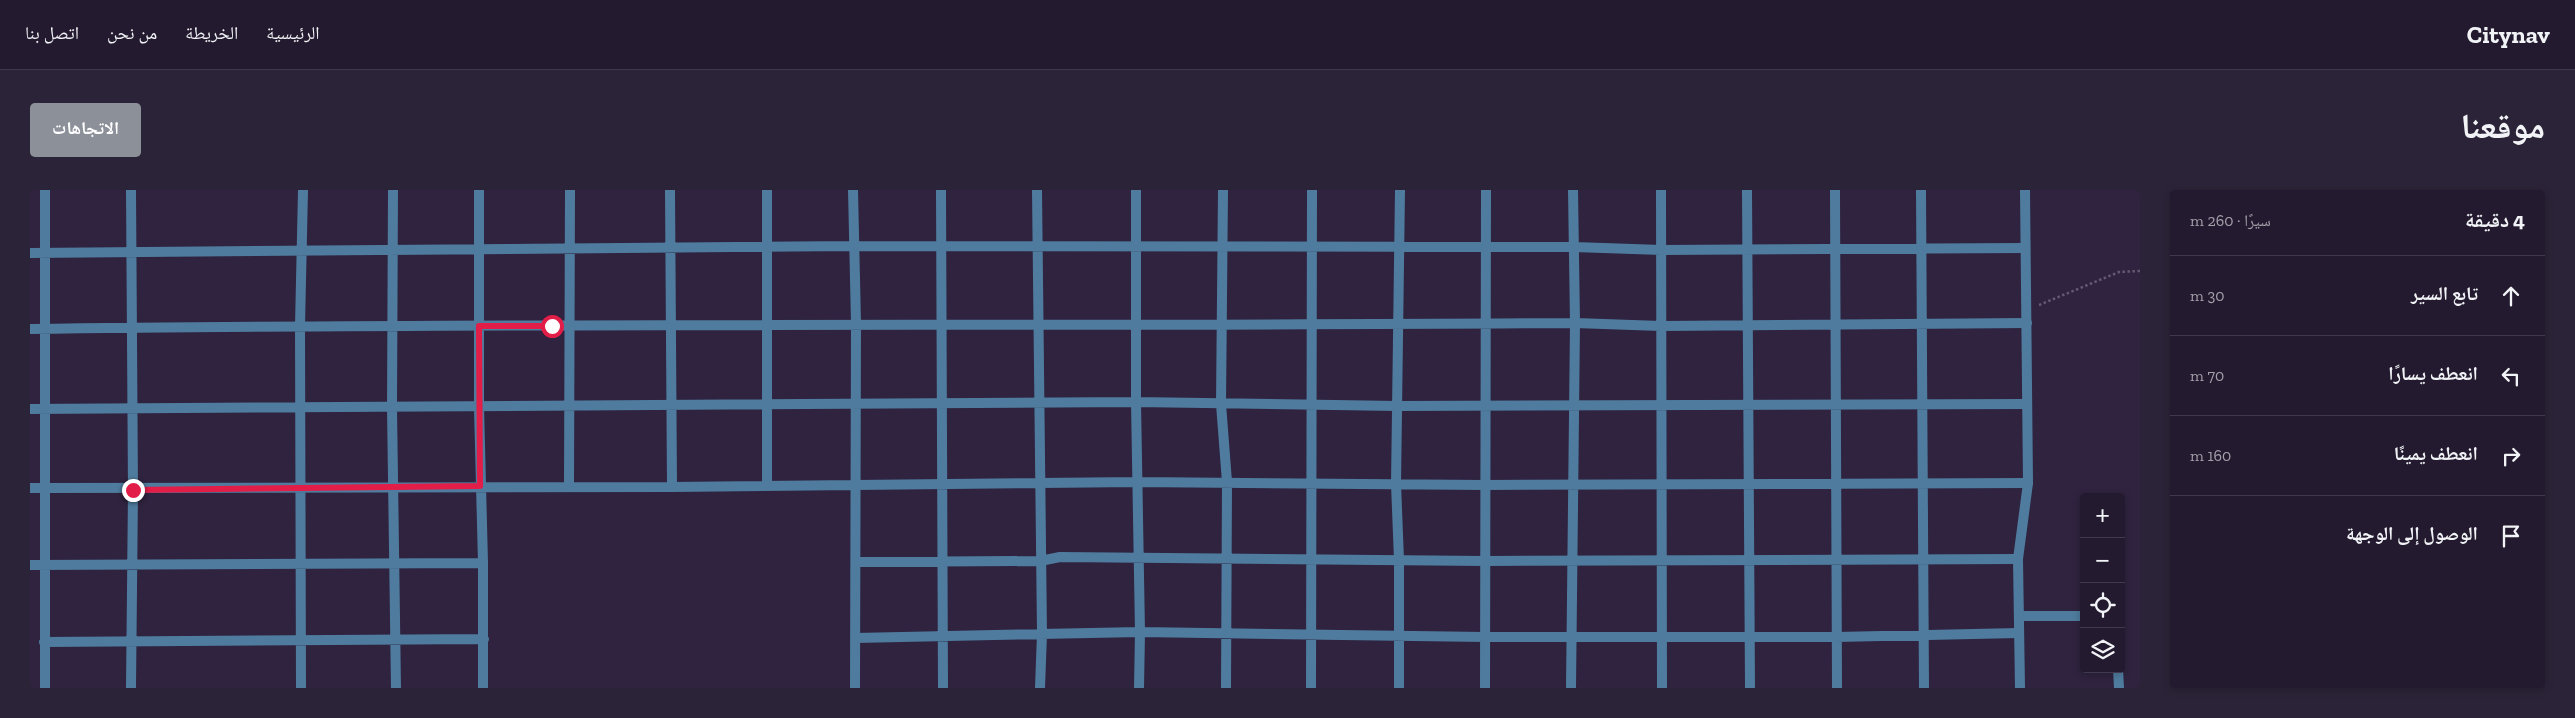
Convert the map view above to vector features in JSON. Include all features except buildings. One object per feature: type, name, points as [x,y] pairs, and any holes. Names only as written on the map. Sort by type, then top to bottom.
[{"type":"street","points":[[44,688],[46,565],[45,190]]},
{"type":"street","points":[[130,190],[133,328],[131,688]]},
{"type":"street","points":[[301,688],[300,326],[303,190]]},
{"type":"street","points":[[394,190],[392,408],[395,487],[396,688]]},
{"type":"street","points":[[479,190],[479,407],[483,563],[483,688]]},
{"type":"street","points":[[569,486],[570,190]]},
{"type":"street","points":[[670,190],[672,487]]},
{"type":"street","points":[[767,190],[767,485]]},
{"type":"street","points":[[853,190],[857,486],[855,688]]},
{"type":"street","points":[[941,190],[943,688]]},
{"type":"street","points":[[1038,190],[1042,634],[1040,688]]},
{"type":"street","points":[[1136,190],[1139,688]]},
{"type":"street","points":[[1223,190],[1222,404],[1227,482],[1226,688]]},
{"type":"street","points":[[1312,190],[1313,246],[1310,324],[1312,688]]},
{"type":"street","points":[[1399,688],[1399,560],[1396,484],[1400,190]]},
{"type":"street","points":[[1485,688],[1486,190]]},
{"type":"street","points":[[1572,688],[1575,323],[1574,190]]},
{"type":"street","points":[[1661,190],[1662,688]]},
{"type":"street","points":[[1747,190],[1750,688]]},
{"type":"street","points":[[1835,190],[1834,485],[1837,688]]},
{"type":"street","points":[[1921,190],[1924,688]]},
{"type":"street","points":[[2020,688],[2018,559],[2028,483],[2025,190]]},
{"type":"street","points":[[30,253],[131,254],[392,249],[671,249],[854,246],[1137,248],[1223,246],[1574,247],[1662,250],[1747,248],[2025,248]]},
{"type":"street","points":[[30,329],[856,323],[1038,325],[1137,323],[1575,323],[1661,326],[2027,323]]},
{"type":"street","points":[[30,409],[766,404],[942,405],[1136,402],[1397,406],[2027,404]]},
{"type":"street","points":[[30,488],[133,490],[480,486],[857,486],[1137,482],[1484,485],[1573,483],[1834,485],[2028,483]]},
{"type":"street","points":[[857,562],[1040,561],[1060,557],[1311,560],[1662,559],[1748,561],[2018,559]]},
{"type":"street","points":[[30,565],[483,563]]},
{"type":"street","points":[[2019,616],[2080,616]]},
{"type":"street","points":[[855,638],[943,638],[1140,632],[1486,637],[1836,637],[2019,633]]},
{"type":"street","points":[[44,642],[484,639]]},
{"type":"street","points":[[2118,673],[2118,688]]},
{"type":"path","points":[[2026,310],[2119,272],[2140,271]]},
{"type":"route","points":[[133,490],[480,486],[479,326],[552,326]]}]
